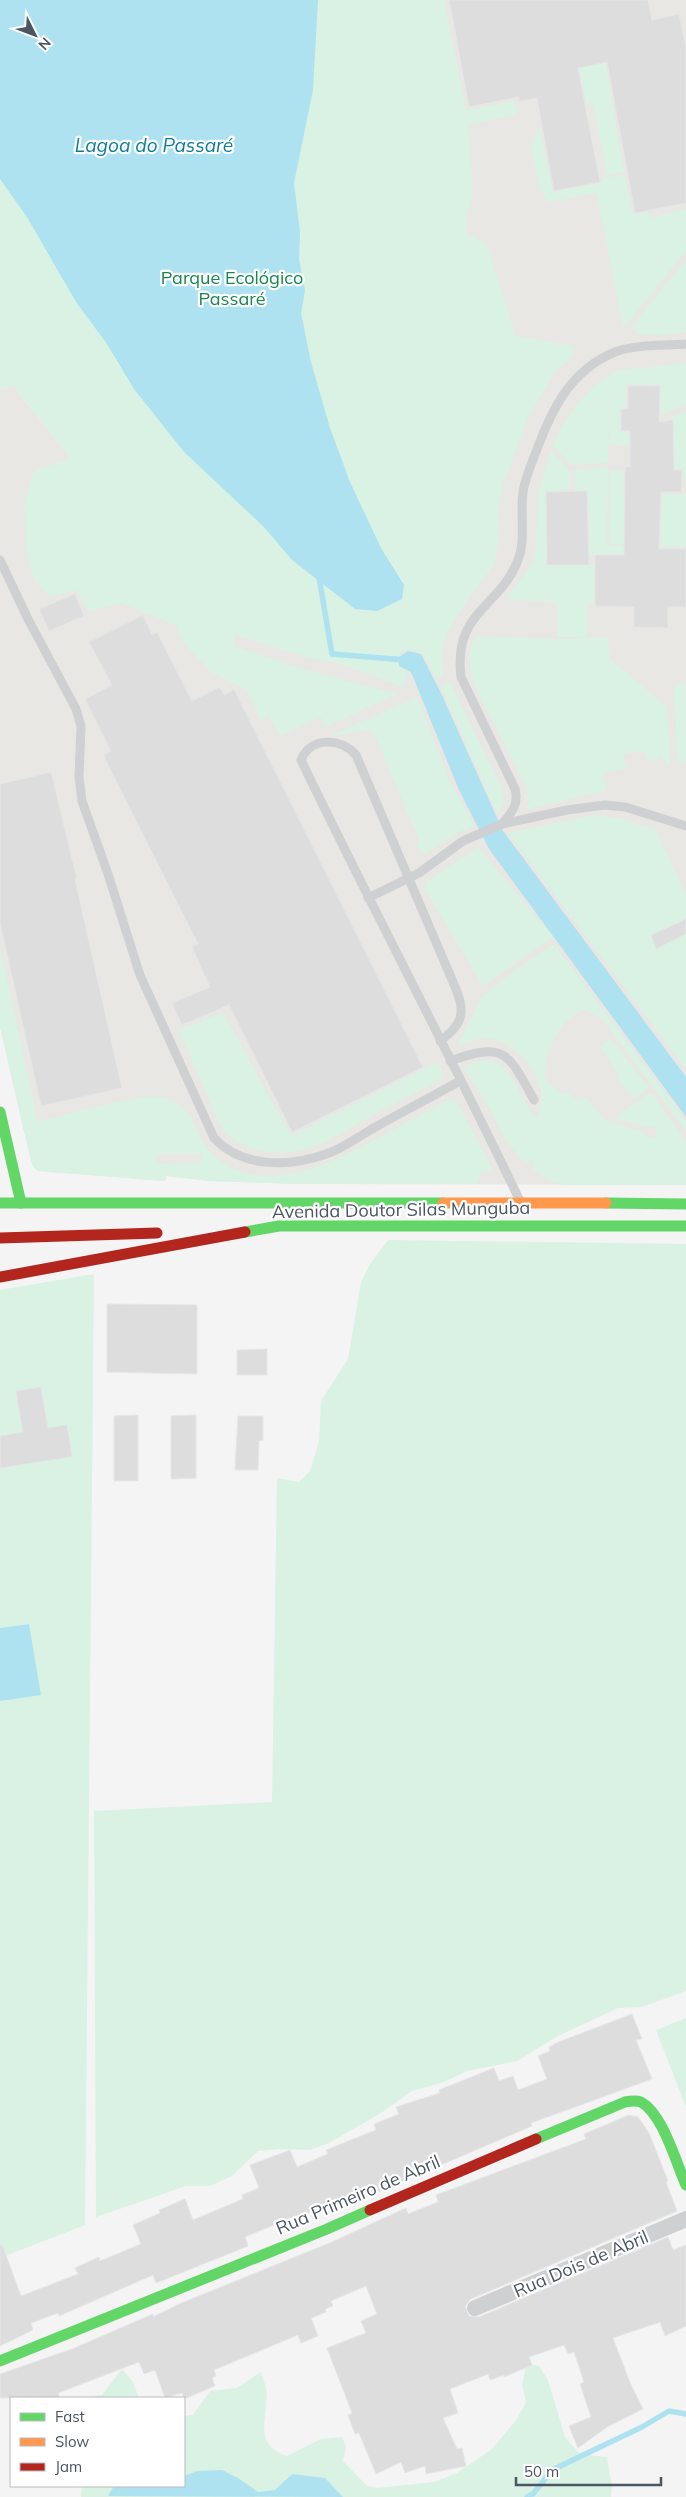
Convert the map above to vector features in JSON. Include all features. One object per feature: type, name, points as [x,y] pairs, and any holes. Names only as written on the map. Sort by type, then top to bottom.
[{"type":"main road","points":[[0,1112],[21,1203]]},
{"type":"main road","name":"Avenida Doutor Silas Munguba","points":[[0,1203],[257,1205],[520,1202],[686,1204]]},
{"type":"main road","name":"Avenida Doutor Silas Munguba","points":[[0,1277],[279,1226],[686,1226]]},
{"type":"main road","points":[[0,1238],[174,1233],[279,1226]]},
{"type":"main road","name":"Rua Primeiro de Abril","points":[[0,2361],[318,2233],[625,2102],[635,2101],[642,2103],[648,2108],[661,2128],[686,2185]]},
{"type":"street","name":"Rua Dois de Abril","points":[[475,2308],[686,2219]]},
{"type":"lane","points":[[502,824],[515,808],[518,799],[515,789],[461,677],[459,662],[461,641],[468,626],[507,580],[519,558],[522,500],[526,479],[547,421],[568,387],[594,364],[614,352],[686,344]]},
{"type":"lane","points":[[0,560],[28,619],[76,709],[80,726],[79,777],[82,801],[140,974],[214,1138],[224,1149],[263,1163],[287,1163],[308,1159],[346,1145],[460,1081]]},
{"type":"lane","points":[[440,1041],[456,1026],[463,1006],[407,880],[356,755],[345,745],[338,743],[314,745],[304,754],[301,760],[368,898],[520,1202]]},
{"type":"lane","points":[[368,898],[407,880],[463,841],[502,824],[567,810],[606,805],[625,807],[686,826]]},
{"type":"lane","points":[[450,1061],[484,1050],[498,1053],[514,1065],[534,1100]]},
{"type":"shaded area","points":[[428,0],[686,0],[686,1185],[297,1184],[210,1181],[166,1176],[165,1181],[38,1171],[33,1166],[30,1157],[0,1027],[0,389],[13,386],[109,505],[462,242]]},
{"type":"green space","name":"Parque Ecológico Passaré","points":[[0,0],[444,0],[466,110],[514,101],[517,114],[468,125],[473,193],[467,215],[467,234],[486,243],[516,336],[573,346],[572,357],[554,373],[529,416],[502,487],[498,514],[500,535],[494,564],[457,615],[446,637],[442,653],[443,677],[437,679],[423,654],[408,650],[400,653],[397,659],[398,665],[409,674],[402,687],[338,663],[305,657],[234,634],[234,646],[295,667],[397,694],[325,727],[321,717],[280,736],[268,716],[261,720],[247,690],[212,673],[183,642],[175,625],[122,603],[89,611],[76,590],[51,597],[34,580],[26,548],[24,503],[34,471],[71,458],[13,386],[0,389]]},
{"type":"green space","points":[[575,46],[603,49],[624,172],[607,175],[593,103],[586,104]]},
{"type":"green space","points":[[540,129],[553,192],[601,183],[602,178],[625,175],[633,215],[648,212],[652,218],[686,209],[686,251],[623,329],[597,193],[549,202],[545,198],[537,176],[531,146],[532,139]]},
{"type":"green space","points":[[686,260],[686,332],[649,335],[636,332],[632,329],[638,318]]},
{"type":"green space","points":[[686,363],[686,404],[661,415],[660,385],[626,384],[626,407],[619,408],[621,431],[629,431],[630,440],[646,440],[631,445],[609,445],[609,384],[608,463],[571,465],[553,446],[564,424],[578,403],[606,377],[616,371]]},
{"type":"green space","points":[[686,411],[686,479],[682,480],[682,469],[675,469],[671,417]]},
{"type":"green space","points":[[551,450],[570,472],[570,490],[546,492],[546,565],[594,565],[595,602],[587,603],[587,637],[557,637],[557,603],[506,599],[532,564],[535,552],[539,491]]},
{"type":"green space","points":[[608,467],[607,545],[629,545],[636,540],[616,564],[615,554],[589,555],[588,491],[575,490],[575,470]]},
{"type":"green space","points":[[610,470],[622,470],[624,476],[624,540],[628,544],[609,544]]},
{"type":"green space","points":[[662,494],[686,494],[686,547],[661,547]]},
{"type":"green space","points":[[476,636],[555,639],[607,637],[610,659],[667,707],[671,764],[666,764],[662,755],[653,761],[646,759],[643,751],[623,754],[626,768],[602,774],[606,787],[604,791],[527,809],[529,800],[527,787],[480,696],[471,673],[469,652]]},
{"type":"green space","points":[[450,682],[502,789],[504,802],[498,815],[440,686]]},
{"type":"green space","points":[[686,683],[686,760],[678,763],[674,685]]},
{"type":"green space","points":[[417,697],[452,787],[475,826],[459,832],[425,854],[417,848],[419,840],[375,735],[367,730],[328,737]]},
{"type":"green space","points":[[594,815],[622,819],[656,830],[686,895],[686,1069],[508,833]]},
{"type":"green space","points":[[478,847],[553,937],[483,986],[425,889],[426,882]]},
{"type":"green space","points":[[554,944],[686,1121],[686,1131],[603,1020],[586,1010],[573,1016],[557,1033],[547,1057],[545,1078],[561,1095],[567,1092],[577,1100],[585,1097],[606,1121],[646,1133],[646,1136],[655,1139],[657,1128],[648,1126],[647,1128],[615,1118],[651,1092],[686,1142],[686,1185],[564,1185],[546,1178],[533,1170],[533,1161],[525,1162],[512,1148],[469,1076],[466,1068],[473,1062],[488,1061],[499,1064],[507,1071],[530,1110],[538,1118],[541,1097],[539,1084],[523,1057],[506,1044],[487,1038],[475,1039],[457,1047],[482,997],[515,970]]},
{"type":"green space","points":[[0,948],[38,1122],[121,1101],[138,1098],[164,1098],[175,1102],[183,1108],[194,1123],[207,1148],[214,1156],[234,1169],[255,1175],[276,1176],[319,1166],[341,1157],[446,1101],[454,1100],[493,1171],[482,1172],[476,1184],[297,1184],[210,1181],[166,1176],[165,1181],[38,1171],[33,1166],[30,1157],[0,1027]],"holes":[[[156,1154],[201,1154],[201,1163],[157,1164]]]},
{"type":"green space","points":[[223,1013],[291,1136],[437,1062],[445,1077],[319,1144],[291,1152],[279,1153],[256,1150],[236,1141],[220,1125],[179,1030]]},
{"type":"green space","points":[[610,1038],[649,1088],[634,1099],[617,1078],[619,1074],[600,1047]]},
{"type":"green space","points":[[388,1240],[686,1244],[686,1991],[642,2007],[618,2008],[558,2036],[517,2061],[467,2071],[444,2082],[412,2091],[381,2113],[329,2143],[310,2150],[280,2149],[258,2151],[232,2176],[210,2186],[186,2186],[96,2217],[94,1811],[272,1802],[277,1478],[299,1482],[310,1471],[319,1442],[321,1401],[348,1359],[361,1282],[370,1264]]},
{"type":"green space","points":[[94,1274],[85,2225],[0,2258],[0,1290]]},
{"type":"green space","points":[[686,2018],[686,2107],[656,2030]]},
{"type":"green space","points":[[526,2364],[539,2366],[548,2380],[565,2437],[578,2452],[607,2457],[612,2486],[611,2497],[81,2497],[82,2487],[185,2487],[185,2416],[193,2415],[210,2391],[237,2388],[261,2372],[267,2399],[265,2436],[269,2444],[276,2451],[287,2456],[321,2439],[342,2437],[346,2447],[343,2461],[367,2486],[377,2488],[434,2482],[457,2473],[492,2449],[517,2419],[526,2402],[522,2386]]},
{"type":"green space","points":[[122,2369],[133,2382],[139,2397],[87,2397],[102,2395]]},
{"type":"water","name":"Lagoa do Passaré","points":[[0,0],[318,0],[313,90],[294,183],[300,232],[299,259],[305,290],[301,313],[311,362],[330,428],[350,482],[381,548],[404,585],[402,599],[377,611],[355,609],[292,560],[263,526],[184,452],[134,389],[107,344],[76,302],[27,217],[0,179]]},
{"type":"water","points":[[408,651],[421,654],[441,693],[503,831],[686,1077],[686,1117],[489,849],[459,790],[411,672],[399,666],[399,657]]},
{"type":"water","points":[[29,1624],[41,1695],[0,1701],[0,1628]]},
{"type":"water","points":[[222,2470],[238,2478],[258,2492],[275,2490],[292,2474],[325,2478],[343,2497],[108,2496],[113,2487],[185,2487],[185,2476],[197,2471]]},
{"type":"building","points":[[449,0],[648,0],[652,20],[679,14],[686,48],[686,203],[635,213],[607,62],[578,68],[600,182],[554,191],[537,98],[519,101],[519,97],[469,107]]},
{"type":"building","points":[[628,386],[660,386],[659,422],[673,420],[674,470],[682,470],[681,492],[661,492],[659,549],[686,549],[686,607],[668,607],[668,628],[634,627],[634,607],[595,606],[595,555],[624,555],[625,467],[630,467],[630,431],[621,431],[621,409],[628,409]]},
{"type":"building","points":[[587,491],[589,565],[547,565],[546,492]]},
{"type":"building","points":[[75,594],[84,616],[49,631],[39,609]]},
{"type":"building","points":[[143,615],[152,635],[157,632],[192,701],[220,687],[224,695],[234,689],[423,1067],[292,1132],[229,1005],[182,1025],[172,1003],[210,987],[192,947],[198,944],[103,755],[111,751],[85,699],[112,685],[89,642]]},
{"type":"building","points":[[51,772],[77,879],[75,879],[122,1088],[41,1106],[0,923],[0,784]]},
{"type":"building","points":[[686,919],[686,934],[656,949],[651,935]]},
{"type":"building","points":[[107,1304],[197,1305],[197,1374],[107,1372]]},
{"type":"building","points":[[267,1349],[267,1375],[237,1375],[237,1350]]},
{"type":"building","points":[[41,1387],[48,1428],[67,1425],[72,1457],[0,1468],[0,1436],[23,1432],[16,1391]]},
{"type":"building","points":[[138,1415],[138,1481],[114,1481],[114,1416]]},
{"type":"building","points":[[196,1415],[196,1478],[171,1479],[171,1416]]},
{"type":"building","points":[[238,1416],[263,1416],[263,1440],[259,1441],[258,1470],[235,1470]]},
{"type":"building","points":[[632,2014],[642,2039],[636,2040],[652,2079],[531,2123],[532,2126],[331,2212],[328,2205],[274,2225],[245,2237],[248,2246],[156,2283],[153,2275],[59,2316],[58,2313],[31,2323],[33,2330],[0,2346],[0,2245],[2,2244],[21,2296],[78,2274],[75,2268],[99,2257],[100,2261],[141,2244],[133,2225],[160,2213],[159,2210],[185,2199],[193,2220],[243,2199],[242,2195],[259,2188],[250,2165],[290,2150],[297,2167],[328,2154],[326,2150],[376,2130],[374,2124],[399,2114],[396,2107],[440,2093],[439,2090],[494,2068],[499,2081],[513,2076],[518,2090],[547,2079],[538,2056],[550,2051],[549,2047]]},
{"type":"building","points":[[629,2115],[638,2117],[649,2133],[668,2181],[666,2182],[677,2211],[471,2299],[465,2306],[469,2316],[479,2317],[668,2237],[673,2250],[686,2245],[686,2326],[665,2336],[660,2322],[613,2338],[631,2385],[643,2409],[607,2427],[578,2448],[569,2426],[591,2417],[580,2384],[584,2382],[574,2352],[568,2354],[564,2345],[529,2357],[532,2365],[504,2377],[504,2375],[490,2380],[488,2374],[450,2389],[458,2413],[443,2418],[457,2449],[462,2448],[466,2466],[426,2474],[425,2466],[405,2473],[401,2462],[376,2474],[359,2433],[355,2434],[348,2415],[352,2413],[327,2348],[366,2333],[361,2321],[377,2314],[366,2286],[331,2301],[333,2306],[325,2309],[326,2312],[311,2318],[318,2336],[301,2343],[298,2335],[214,2370],[216,2376],[212,2378],[215,2386],[185,2399],[182,2393],[165,2397],[155,2370],[144,2374],[139,2362],[58,2393],[60,2397],[0,2398],[0,2374],[72,2349],[153,2314],[153,2317],[179,2304],[332,2242],[406,2208],[408,2214],[438,2202],[436,2195],[586,2139],[584,2134]]},
{"type":"waterway","points":[[319,577],[332,654],[406,660]]},
{"type":"waterway","points":[[527,2497],[533,2494],[552,2470],[642,2427],[669,2411],[686,2414]]},
{"type":"traffic: fast","points":[[0,1112],[21,1203]]},
{"type":"traffic: fast","points":[[0,1203],[443,1203]]},
{"type":"traffic: fast","points":[[606,1203],[686,1204]]},
{"type":"traffic: fast","points":[[245,1232],[279,1226],[686,1226]]},
{"type":"traffic: fast","points":[[536,2139],[625,2102],[639,2101],[649,2108],[656,2117],[668,2140],[686,2185]]},
{"type":"traffic: fast","points":[[0,2361],[370,2210]]},
{"type":"traffic: slow","points":[[443,1203],[606,1203]]},
{"type":"traffic: jam","points":[[0,1277],[245,1232]]},
{"type":"traffic: jam","points":[[0,1238],[157,1233]]},
{"type":"traffic: jam","points":[[370,2210],[536,2139]]}]
